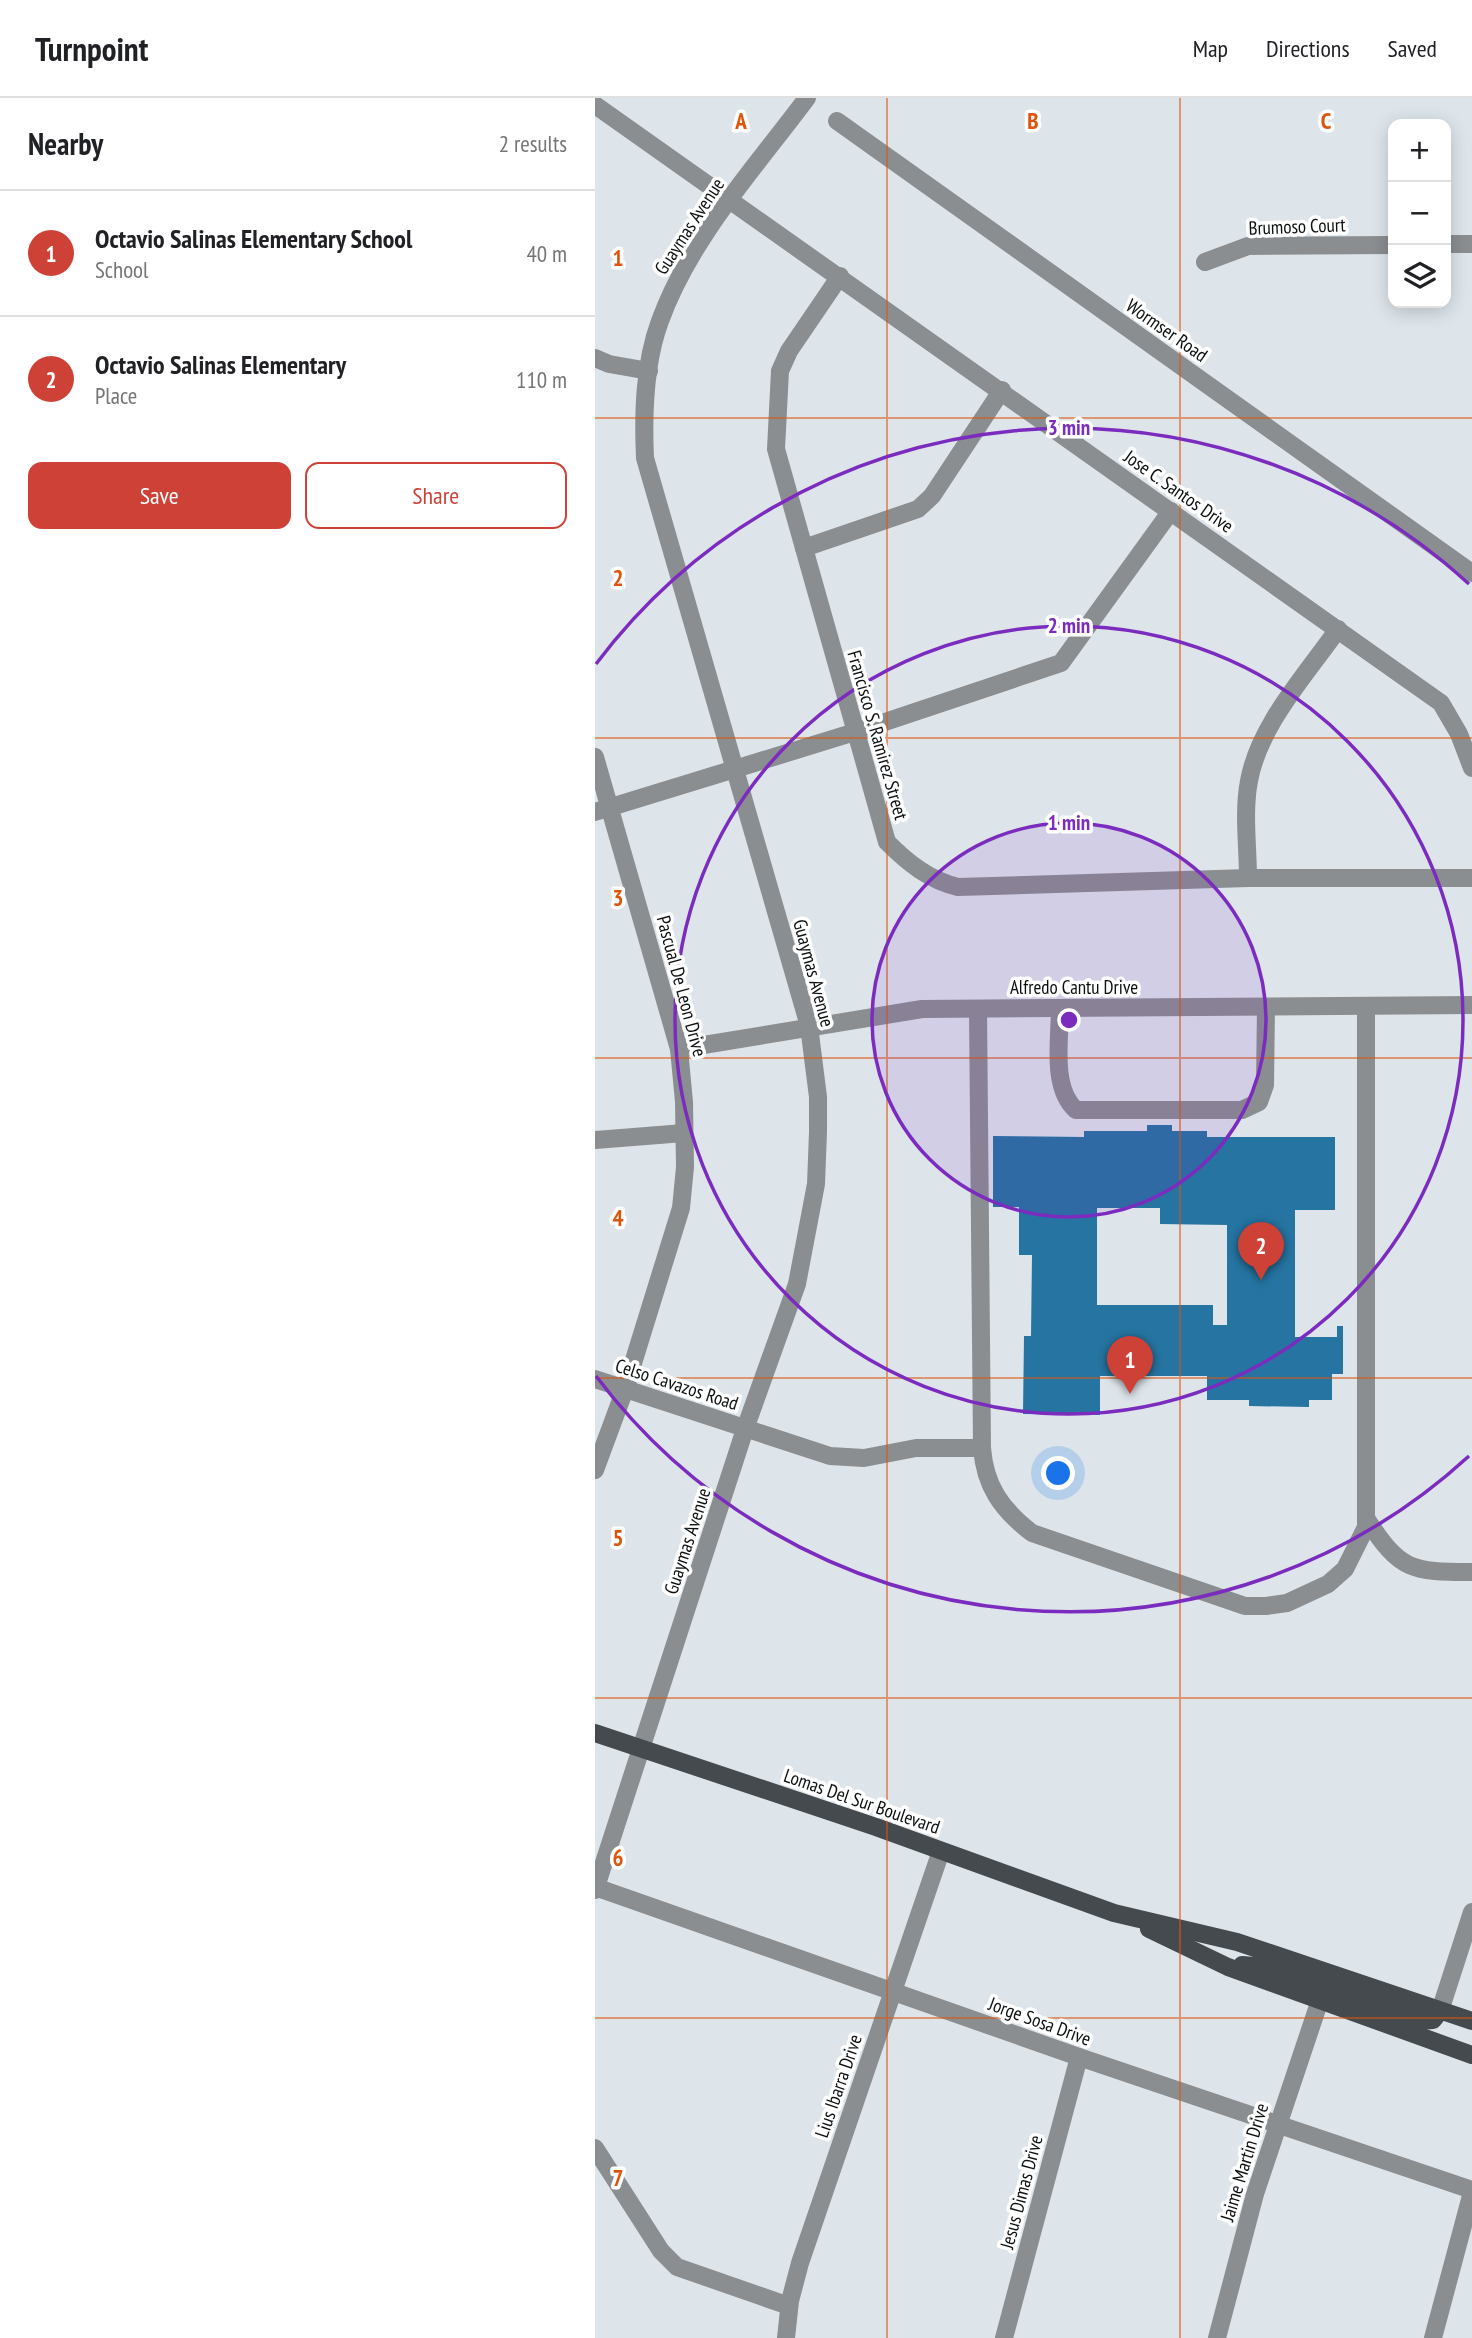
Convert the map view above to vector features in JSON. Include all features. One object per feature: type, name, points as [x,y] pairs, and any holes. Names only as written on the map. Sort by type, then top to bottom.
[{"type":"main road","name":"Lomas Del Sur Boulevard","points":[[595,1732],[1114,1913],[1228,1967],[1472,2054]]},
{"type":"main road","name":"Lomas Del Sur Boulevard","points":[[1114,1913],[1237,1942],[1472,2021]]},
{"type":"main road","points":[[1228,1967],[1247,1964],[1267,1967],[1419,2021],[1433,2020],[1440,2011]]},
{"type":"street","name":"Guaymas Avenue","points":[[595,1888],[643,1748],[745,1429],[797,1284],[809,1232],[818,1132],[818,1097],[809,1026],[645,458],[643,421],[649,371],[659,323],[676,280],[731,198],[807,98]]},
{"type":"street","name":"Jose C. Santos Drive","points":[[595,105],[840,275],[1441,703],[1459,734],[1472,768]]},
{"type":"street","name":"Wormser Road","points":[[838,121],[1472,573]]},
{"type":"street","name":"Brumoso Court","points":[[1205,262],[1248,246],[1388,244]]},
{"type":"street","points":[[1451,244],[1472,244]]},
{"type":"street","name":"Francisco S. Ramirez Street","points":[[840,275],[789,351],[780,371],[776,449],[887,842],[910,863],[940,883],[958,887],[1248,878],[1472,878]]},
{"type":"street","points":[[595,358],[609,364],[649,371]]},
{"type":"street","points":[[804,548],[918,509],[932,496],[1002,390]]},
{"type":"street","points":[[602,809],[855,732],[1061,663],[1171,511]]},
{"type":"street","points":[[1248,878],[1248,785],[1257,753],[1271,726],[1338,629]]},
{"type":"street","name":"Pascual De Leon Drive","points":[[595,757],[602,809],[679,1049],[683,1073],[685,1167],[681,1208],[625,1389],[595,1470]]},
{"type":"street","name":"Alfredo Cantu Drive","points":[[679,1049],[922,1009],[1472,1005]]},
{"type":"street","points":[[978,1009],[984,1472],[994,1494],[1009,1515],[1032,1533],[1245,1606],[1287,1602],[1328,1584],[1345,1569],[1357,1551],[1366,1518],[1366,1006]]},
{"type":"street","points":[[1060,1008],[1061,1083],[1065,1101],[1076,1110],[1242,1110],[1259,1102],[1265,1085],[1266,1007]]},
{"type":"street","points":[[595,1140],[684,1133]]},
{"type":"street","name":"Celso Cavazos Road","points":[[595,1379],[812,1451],[846,1458],[886,1455],[916,1448],[982,1448]]},
{"type":"street","points":[[1366,1518],[1392,1555],[1412,1568],[1429,1572],[1472,1572]]},
{"type":"street","name":"Lius Ibarra Drive","points":[[786,2338],[789,2306],[800,2263],[941,1851]]},
{"type":"street","name":"Jorge Sosa Drive","points":[[595,1888],[1472,2191]]},
{"type":"street","points":[[1440,2011],[1472,1912]]},
{"type":"street","name":"Jaime Martin Drive","points":[[1217,2338],[1277,2123],[1319,2000]]},
{"type":"street","name":"Jesus Dimas Drive","points":[[1004,2338],[1079,2057]]},
{"type":"street","points":[[595,2148],[661,2251],[677,2267],[789,2306]]},
{"type":"street","points":[[1433,2338],[1472,2191]]},
{"type":"building","points":[[1147,1125],[1172,1125],[1172,1131],[1207,1131],[1207,1137],[1335,1137],[1335,1210],[1295,1210],[1295,1337],[1337,1337],[1337,1326],[1343,1326],[1343,1374],[1332,1374],[1332,1400],[1309,1400],[1309,1407],[1249,1406],[1249,1400],[1207,1400],[1207,1376],[1100,1376],[1100,1415],[1023,1414],[1024,1336],[1031,1336],[1032,1255],[1019,1255],[1019,1207],[993,1207],[993,1136],[1084,1137],[1084,1131],[1147,1131]],"holes":[[[1097,1208],[1160,1208],[1160,1224],[1227,1225],[1227,1325],[1213,1325],[1213,1305],[1097,1305]]]},
{"type":"place","name":"Octavio Salinas Elementary","points":[[1261,1280]]},
{"type":"place","name":"Octavio Salinas Elementary School","points":[[1130,1394]]}]
